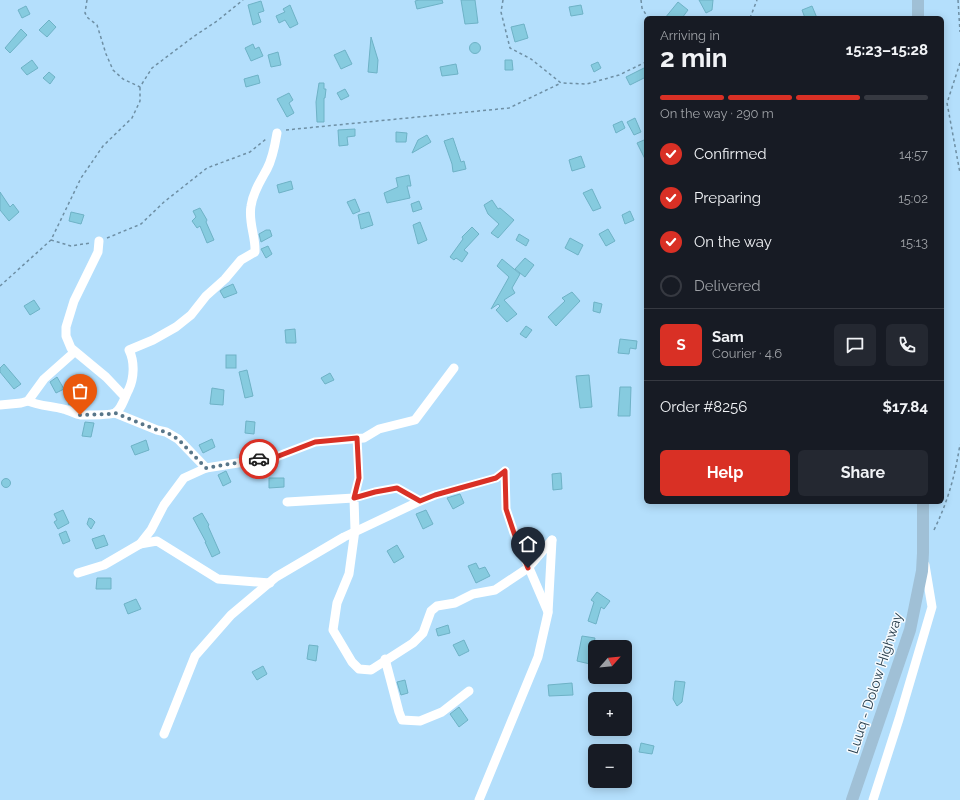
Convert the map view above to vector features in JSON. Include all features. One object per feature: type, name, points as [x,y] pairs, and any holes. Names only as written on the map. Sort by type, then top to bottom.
[{"type":"main road","points":[[918,0],[918,16]]},
{"type":"main road","name":"Luuq - Dolow Highway","points":[[852,800],[910,630],[922,571],[923,504]]},
{"type":"street","points":[[115,413],[121,406],[130,387],[133,364],[129,350],[153,340],[176,327],[191,315],[206,296],[241,260],[255,252],[255,244],[252,233],[251,206],[260,180],[273,157],[277,133]]},
{"type":"street","points":[[99,241],[98,252],[74,301],[66,327],[66,336],[71,348],[106,377],[125,397]]},
{"type":"street","points":[[0,405],[21,403],[28,400],[44,379],[71,355],[74,350]]},
{"type":"street","points":[[140,544],[151,530],[164,505],[184,478],[206,468],[276,457],[315,442],[364,438],[379,429],[415,420],[454,368]]},
{"type":"street","points":[[28,400],[35,404],[45,404],[66,409],[80,415],[115,413],[157,430],[166,432],[178,439],[206,468]]},
{"type":"street","points":[[357,438],[359,478],[354,498],[355,530],[349,574],[337,603],[333,630],[352,662],[359,669],[371,670],[413,643],[423,633],[431,612],[436,606],[455,603],[473,594],[495,590],[528,568],[552,540],[548,614],[538,657],[479,800]]},
{"type":"street","points":[[164,734],[195,656],[231,615],[276,578],[355,530],[435,495],[496,478],[505,471],[506,509],[528,568],[548,614]]},
{"type":"street","points":[[287,502],[354,498],[397,488],[420,501]]},
{"type":"street","points":[[78,573],[104,565],[140,544],[157,541],[218,580],[270,583]]},
{"type":"street","points":[[873,800],[932,607],[923,553]]},
{"type":"street","points":[[386,660],[402,720],[420,721],[442,712],[469,691]]},
{"type":"path","points":[[87,0],[86,13],[88,18],[97,25],[106,54],[113,70],[123,79],[140,87]]},
{"type":"path","points":[[0,286],[51,240],[81,178],[103,146],[132,118],[140,101],[140,87],[152,68],[217,21],[243,0]]},
{"type":"path","points":[[503,0],[501,12],[510,48],[531,59],[561,82]]},
{"type":"path","points":[[640,0],[642,8],[647,16]]},
{"type":"path","points":[[751,16],[756,0]]},
{"type":"path","points":[[958,0],[960,32]]},
{"type":"path","points":[[51,240],[71,246],[99,241],[141,224],[164,202],[206,168],[250,152],[270,135],[288,129],[508,108],[561,82],[587,84],[619,75],[644,63]]},
{"type":"path","points":[[960,63],[947,103],[960,173]]},
{"type":"path","points":[[933,533],[946,506],[957,466],[960,444]]},
{"type":"building","points":[[442,0],[443,3],[417,9],[415,1]]},
{"type":"building","points":[[461,0],[475,0],[478,23],[465,24]]},
{"type":"building","points":[[699,0],[713,0],[712,10],[706,13]]},
{"type":"building","points":[[261,1],[264,11],[258,13],[261,22],[253,25],[248,5]]},
{"type":"building","points":[[678,2],[688,10],[684,16],[667,16]]},
{"type":"building","points":[[290,5],[298,24],[290,28],[285,20],[279,23],[276,16],[285,12],[283,9]]},
{"type":"building","points":[[581,5],[583,14],[571,16],[569,7]]},
{"type":"building","points":[[26,6],[30,14],[22,18],[18,10]]},
{"type":"building","points":[[812,6],[816,16],[804,16],[802,10]]},
{"type":"building","points":[[49,20],[56,27],[47,37],[39,30]]},
{"type":"building","points":[[524,24],[528,38],[515,42],[511,27]]},
{"type":"building","points":[[21,29],[27,35],[10,53],[5,48]]},
{"type":"building","points":[[371,37],[378,60],[377,73],[368,72]]},
{"type":"building","points":[[473,43],[477,43],[479,44],[479,52],[473,53],[470,50],[470,46]]},
{"type":"building","points":[[253,44],[255,49],[259,47],[263,56],[251,61],[245,48]]},
{"type":"building","points":[[345,50],[352,64],[341,69],[334,55]]},
{"type":"building","points":[[278,52],[281,65],[271,67],[268,55]]},
{"type":"building","points":[[32,60],[38,68],[27,75],[21,68]]},
{"type":"building","points":[[505,60],[512,60],[513,70],[505,70]]},
{"type":"building","points":[[598,62],[601,68],[594,72],[591,65]]},
{"type":"building","points":[[456,64],[458,74],[442,76],[440,67]]},
{"type":"building","points":[[644,68],[644,78],[630,85],[626,77]]},
{"type":"building","points":[[49,72],[55,77],[50,84],[43,78]]},
{"type":"building","points":[[258,75],[260,83],[246,87],[244,79]]},
{"type":"building","points":[[319,83],[324,83],[324,89],[326,89],[324,98],[324,122],[317,122],[316,102]]},
{"type":"building","points":[[345,89],[349,96],[341,100],[337,93]]},
{"type":"building","points":[[289,93],[293,100],[289,103],[294,113],[287,117],[277,99]]},
{"type":"building","points":[[635,118],[641,132],[634,135],[627,122]]},
{"type":"building","points":[[622,121],[625,128],[616,133],[613,125]]},
{"type":"building","points":[[355,129],[355,136],[347,137],[348,145],[339,146],[338,130]]},
{"type":"building","points":[[396,132],[407,133],[406,142],[396,142]]},
{"type":"building","points":[[427,135],[431,142],[412,153],[418,140]]},
{"type":"building","points":[[453,138],[461,162],[464,161],[466,169],[453,172],[452,164],[444,141]]},
{"type":"building","points":[[644,140],[644,157],[637,143]]},
{"type":"building","points":[[581,156],[585,167],[572,171],[569,160]]},
{"type":"building","points":[[409,175],[411,186],[407,186],[410,198],[387,203],[384,193],[398,187],[396,178]]},
{"type":"building","points":[[291,181],[293,189],[279,193],[277,185]]},
{"type":"building","points":[[592,189],[601,208],[593,211],[583,193]]},
{"type":"building","points":[[0,192],[10,207],[13,204],[19,212],[9,221],[0,210]]},
{"type":"building","points":[[355,199],[360,211],[353,214],[347,202]]},
{"type":"building","points":[[492,200],[498,209],[500,208],[514,220],[498,238],[491,233],[499,224],[488,214],[484,205]]},
{"type":"building","points":[[419,201],[422,209],[413,212],[411,204]]},
{"type":"building","points":[[200,208],[207,220],[206,222],[214,240],[207,243],[200,226],[197,228],[192,221],[196,217],[193,211]]},
{"type":"building","points":[[630,211],[634,220],[625,224],[622,215]]},
{"type":"building","points":[[71,212],[84,215],[81,224],[69,221]]},
{"type":"building","points":[[369,212],[373,225],[361,229],[358,215]]},
{"type":"building","points":[[420,222],[427,240],[418,244],[413,225]]},
{"type":"building","points":[[472,227],[479,234],[464,250],[468,253],[462,262],[456,258],[454,260],[450,257],[463,239],[462,237]]},
{"type":"building","points":[[608,229],[615,241],[606,246],[599,234]]},
{"type":"building","points":[[266,230],[270,230],[272,236],[261,242],[259,234]]},
{"type":"building","points":[[519,234],[529,240],[526,246],[516,240]]},
{"type":"building","points":[[570,238],[583,245],[578,255],[565,248]]},
{"type":"building","points":[[268,246],[272,254],[266,258],[261,249]]},
{"type":"building","points":[[525,258],[534,265],[525,277],[515,269]]},
{"type":"building","points":[[502,259],[520,274],[512,288],[515,293],[504,300],[517,314],[507,322],[496,310],[500,306],[498,304],[491,309],[509,277],[497,266]]},
{"type":"building","points":[[233,284],[237,293],[224,298],[220,291]]},
{"type":"building","points":[[572,292],[580,301],[556,326],[548,317],[565,301],[562,298]]},
{"type":"building","points":[[34,300],[40,309],[30,315],[24,306]]},
{"type":"building","points":[[594,302],[602,304],[600,313],[593,311]]},
{"type":"building","points":[[526,326],[532,330],[526,338],[520,334]]},
{"type":"building","points":[[295,329],[296,343],[286,343],[285,330]]},
{"type":"building","points":[[620,339],[637,341],[636,349],[630,348],[629,354],[618,353]]},
{"type":"building","points":[[226,355],[236,355],[236,368],[226,368]]},
{"type":"building","points":[[4,364],[21,384],[14,389],[0,372],[0,368]]},
{"type":"building","points":[[247,370],[253,396],[245,398],[239,372]]},
{"type":"building","points":[[330,373],[334,380],[325,384],[321,378]]},
{"type":"building","points":[[589,375],[592,407],[580,408],[576,376]]},
{"type":"building","points":[[57,377],[64,389],[56,393],[50,382]]},
{"type":"building","points":[[620,387],[631,387],[630,416],[618,416]]},
{"type":"building","points":[[212,388],[224,390],[223,405],[210,404]]},
{"type":"building","points":[[75,392],[82,396],[76,407],[68,404]]},
{"type":"building","points":[[246,421],[255,422],[254,434],[245,433]]},
{"type":"building","points":[[85,422],[94,423],[91,437],[82,436]]},
{"type":"building","points":[[212,439],[215,447],[203,453],[199,445]]},
{"type":"building","points":[[146,440],[149,450],[135,455],[131,446]]},
{"type":"building","points":[[226,471],[231,482],[223,486],[218,475]]},
{"type":"building","points":[[561,473],[562,489],[553,490],[552,474]]},
{"type":"building","points":[[6,478],[11,483],[6,488],[1,483]]},
{"type":"building","points":[[269,478],[284,478],[284,487],[269,488]]},
{"type":"building","points":[[460,494],[464,503],[453,509],[447,498]]},
{"type":"building","points":[[63,510],[69,523],[58,529],[54,522],[57,520],[54,514]]},
{"type":"building","points":[[426,510],[433,524],[423,529],[416,514]]},
{"type":"building","points":[[202,513],[209,525],[208,526],[220,553],[212,557],[193,518]]},
{"type":"building","points":[[89,518],[95,522],[91,529],[87,524]]},
{"type":"building","points":[[66,531],[70,541],[63,544],[59,534]]},
{"type":"building","points":[[104,535],[108,545],[96,549],[92,539]]},
{"type":"building","points":[[397,545],[404,557],[394,563],[387,551]]},
{"type":"building","points":[[476,563],[479,569],[485,567],[490,576],[476,583],[468,566]]},
{"type":"building","points":[[97,578],[111,578],[111,589],[96,589]]},
{"type":"building","points":[[597,592],[610,601],[604,609],[601,607],[596,624],[588,621],[594,602],[591,600]]},
{"type":"building","points":[[136,599],[141,609],[128,614],[124,604]]},
{"type":"building","points":[[448,625],[450,633],[438,636],[436,629]]},
{"type":"building","points":[[582,636],[595,638],[595,640],[588,640],[588,664],[577,661]]},
{"type":"building","points":[[464,640],[469,651],[459,656],[453,645]]},
{"type":"building","points":[[309,645],[318,646],[316,661],[307,659]]},
{"type":"building","points":[[263,666],[267,674],[257,680],[252,672]]},
{"type":"building","points":[[405,680],[408,693],[401,695],[397,682]]},
{"type":"building","points":[[675,681],[685,682],[682,702],[677,706],[673,699]]},
{"type":"building","points":[[572,683],[573,695],[549,696],[548,685]]},
{"type":"building","points":[[459,707],[468,720],[459,727],[450,714]]},
{"type":"building","points":[[641,743],[654,746],[652,754],[639,752]]},
{"type":"way so far","points":[[80,415],[115,413],[138,423],[166,432],[178,439],[206,468],[259,459]]},
{"type":"route","points":[[259,459],[276,457],[315,442],[357,438],[359,478],[354,498],[397,488],[420,501],[435,495],[496,478],[505,471],[506,509],[528,568]]}]
